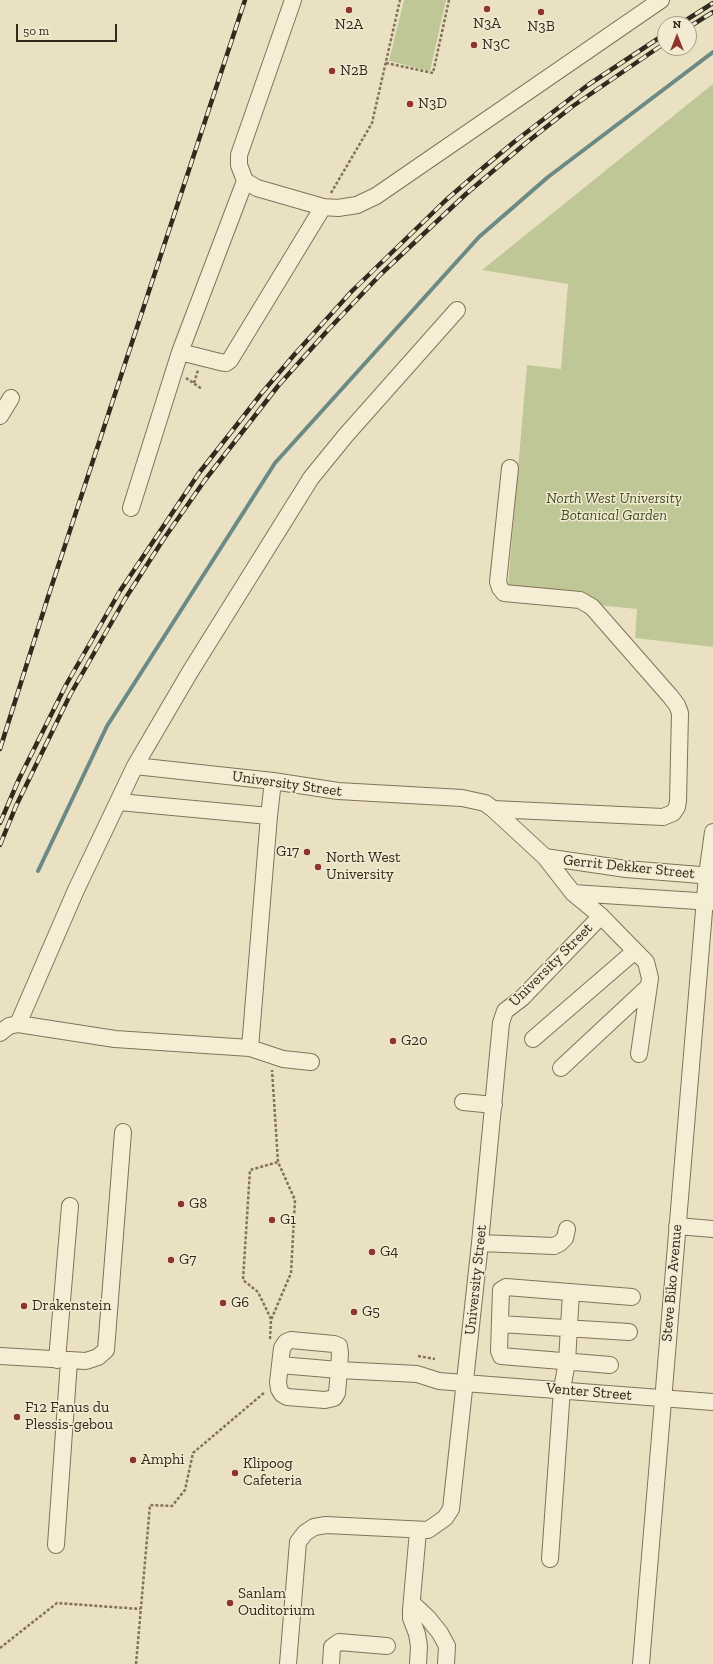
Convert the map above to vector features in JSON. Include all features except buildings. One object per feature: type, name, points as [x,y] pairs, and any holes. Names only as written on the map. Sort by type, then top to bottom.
[{"type":"street","points":[[293,0],[239,155],[239,165],[245,181],[258,188],[323,208],[347,208],[357,206],[376,196],[661,0]]},
{"type":"street","points":[[131,508],[180,352],[245,181]]},
{"type":"street","points":[[180,352],[226,363],[230,360],[323,208]]},
{"type":"street","points":[[18,1024],[76,890],[135,766],[190,672],[311,478],[346,435],[457,310]]},
{"type":"street","points":[[0,416],[11,398]]},
{"type":"street","points":[[493,809],[663,817],[673,813],[678,802],[680,713],[678,705],[592,607],[580,600],[504,593],[500,588],[498,582],[510,468]]},
{"type":"street","name":"University Street","points":[[135,766],[273,780],[338,791],[462,798],[485,804],[493,809],[545,857],[573,893],[601,916],[522,998],[505,1011],[500,1023],[494,1105],[451,1509],[445,1518],[435,1527],[428,1530],[418,1531],[326,1525],[314,1527],[305,1533],[298,1542],[296,1556],[288,1664]]},
{"type":"street","points":[[250,1048],[273,780]]},
{"type":"street","points":[[119,802],[269,816]]},
{"type":"street","name":"Steve Biko Avenue","points":[[641,1664],[677,1226],[709,902],[713,832]]},
{"type":"street","name":"Gerrit Dekker Street","points":[[545,857],[626,869],[710,876]]},
{"type":"street","name":"Gerrit Dekker Street","points":[[573,893],[709,902]]},
{"type":"street","points":[[601,916],[646,962],[650,978],[639,1054]]},
{"type":"street","points":[[533,1040],[635,951]]},
{"type":"street","points":[[561,1068],[649,986]]},
{"type":"street","points":[[0,1033],[9,1026],[18,1024],[115,1039],[250,1048],[282,1059],[311,1062]]},
{"type":"street","points":[[463,1102],[494,1105]]},
{"type":"street","points":[[0,1356],[63,1361],[86,1361],[98,1357],[106,1350],[123,1132]]},
{"type":"street","points":[[56,1545],[70,1206]]},
{"type":"street","points":[[677,1226],[713,1229]]},
{"type":"street","points":[[480,1243],[554,1246],[565,1238],[567,1229]]},
{"type":"street","points":[[610,1365],[501,1356],[499,1351],[501,1290],[502,1288],[506,1287],[632,1297]]},
{"type":"street","points":[[550,1559],[562,1390],[567,1362],[570,1328],[571,1292]]},
{"type":"street","points":[[500,1324],[629,1332]]},
{"type":"street","points":[[291,1340],[334,1344],[339,1346],[339,1370],[337,1394],[334,1398],[325,1400],[287,1397],[279,1390],[278,1382],[282,1348],[286,1342],[291,1340]]},
{"type":"street","name":"Venter Street","points":[[280,1365],[417,1374],[439,1381],[713,1402]]},
{"type":"street","points":[[418,1531],[411,1618],[417,1634],[419,1646],[418,1664]]},
{"type":"street","points":[[412,1603],[428,1618],[440,1633],[447,1646],[446,1664]]},
{"type":"street","points":[[331,1664],[332,1647],[339,1642],[387,1646]]},
{"type":"path","points":[[323,208],[372,123],[400,0]]},
{"type":"path","points":[[386,63],[433,73],[449,0]]},
{"type":"path","points":[[194,383],[202,389]]},
{"type":"path","points":[[270,1343],[271,1320],[291,1273],[295,1200],[278,1162],[272,1055]]},
{"type":"path","points":[[271,1320],[258,1292],[243,1280],[250,1170],[278,1162]]},
{"type":"path","points":[[418,1356],[435,1359]]},
{"type":"path","points":[[136,1664],[150,1506],[172,1506],[184,1490],[193,1453],[268,1389]]},
{"type":"path","points":[[0,1648],[57,1603],[140,1609]]},
{"type":"green space","points":[[404,0],[446,0],[430,71],[389,61]]},
{"type":"green space","name":"North West University Botanical Garden","points":[[713,84],[713,647],[635,638],[637,609],[507,596],[527,365],[561,369],[568,284],[482,270]]},
{"type":"waterway","points":[[38,871],[107,726],[275,463],[479,237],[548,177],[713,52]]},
{"type":"railway","points":[[0,749],[48,597],[245,0]]},
{"type":"railway","points":[[693,16],[713,3]]},
{"type":"railway","points":[[697,22],[713,12]]},
{"type":"railway","points":[[0,823],[19,779],[66,685],[120,591],[199,473],[261,394],[352,291],[446,200],[514,142],[588,85],[657,39]]},
{"type":"railway","points":[[0,845],[16,806],[70,695],[125,599],[163,540],[205,480],[278,386],[381,274],[466,194],[526,143],[573,106],[657,48]]},
{"type":"place","name":"N3A","points":[[487,9]]},
{"type":"place","name":"N2A","points":[[349,10]]},
{"type":"place","name":"N3B","points":[[541,12]]},
{"type":"place","name":"N3C","points":[[474,45]]},
{"type":"place","name":"N2B","points":[[332,71]]},
{"type":"place","name":"N3D","points":[[410,104]]},
{"type":"place","name":"G17","points":[[307,852]]},
{"type":"place","name":"North West University","points":[[318,867]]},
{"type":"place","name":"G20","points":[[393,1041]]},
{"type":"place","name":"G8","points":[[181,1204]]},
{"type":"place","name":"G1","points":[[272,1220]]},
{"type":"place","name":"G4","points":[[372,1252]]},
{"type":"place","name":"G7","points":[[171,1260]]},
{"type":"place","name":"G6","points":[[223,1303]]},
{"type":"place","name":"Drakenstein","points":[[24,1306]]},
{"type":"place","name":"G5","points":[[354,1312]]},
{"type":"place","name":"F12 Fanus du Plessis-gebou","points":[[17,1417]]},
{"type":"place","name":"Amphi","points":[[133,1460]]},
{"type":"place","name":"Klipoog Cafeteria","points":[[235,1473]]},
{"type":"place","name":"Sanlam Ouditorium","points":[[230,1603]]}]
